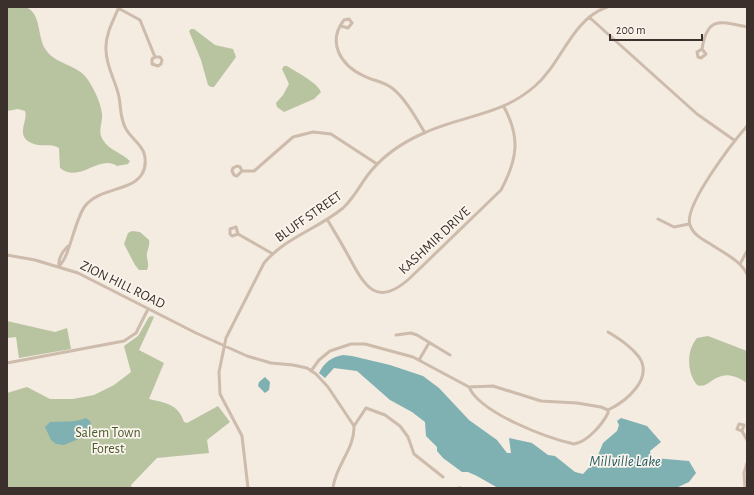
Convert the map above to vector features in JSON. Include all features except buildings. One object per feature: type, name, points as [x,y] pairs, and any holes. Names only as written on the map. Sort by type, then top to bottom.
[{"type":"street","name":"BLUFF STREET","points":[[248,488],[242,436],[220,394],[218,383],[224,346],[231,327],[264,263],[293,238],[327,219],[348,203],[377,164],[399,146],[425,132],[504,107],[536,85],[551,69],[576,31],[589,17],[607,7]]},
{"type":"street","points":[[59,266],[64,258],[80,214],[90,201],[104,192],[134,182],[142,174],[145,166],[143,151],[130,135],[122,120],[119,97],[106,58],[107,38],[118,8],[134,15],[140,20],[155,57]]},
{"type":"street","points":[[589,17],[697,114],[734,140]]},
{"type":"street","points":[[702,49],[707,30],[715,23],[725,22],[747,27]]},
{"type":"street","points":[[340,26],[336,36],[336,43],[340,57],[360,74],[392,88],[402,98],[425,132]]},
{"type":"street","name":"KASHMIR DRIVE","points":[[327,219],[366,286],[382,292],[396,289],[410,278],[501,190],[514,161],[516,144],[511,123],[504,107]]},
{"type":"street","points":[[747,126],[722,156],[695,201],[689,214],[689,224],[696,234],[740,264],[747,274]]},
{"type":"street","points":[[242,171],[254,171],[293,137],[313,132],[331,134],[377,164]]},
{"type":"street","points":[[658,219],[674,227],[689,224]]},
{"type":"street","points":[[238,234],[273,254]]},
{"type":"street","points":[[740,264],[747,251]]},
{"type":"street","name":"ZION HILL ROAD","points":[[7,255],[59,266],[91,279],[224,346],[271,363],[301,366],[311,371]]},
{"type":"street","points":[[7,363],[124,342],[136,333],[148,309]]},
{"type":"street","points":[[354,426],[328,387],[311,371],[319,360],[330,351],[358,343],[372,345],[419,360],[452,380],[469,387],[493,386],[541,401],[576,403],[601,407],[608,410],[621,404],[633,392],[641,377],[642,366],[639,357],[631,348],[608,332]]},
{"type":"street","points":[[396,335],[412,333],[450,356]]},
{"type":"street","points":[[419,360],[429,343]]},
{"type":"street","points":[[469,387],[476,398],[502,417],[574,444],[581,443],[590,434],[606,417],[608,410]]},
{"type":"street","points":[[333,488],[337,473],[352,440],[354,426],[366,408],[385,415],[400,426],[408,437],[414,454],[443,477]]},
{"type":"street","points":[[742,431],[747,440]]},
{"type":"street","points":[[744,488],[744,473],[747,463]]},
{"type":"green space","points":[[7,7],[25,7],[30,10],[37,20],[43,45],[50,55],[79,71],[88,80],[100,105],[102,117],[100,130],[101,137],[109,146],[130,161],[128,164],[117,166],[110,163],[75,173],[67,172],[60,168],[59,148],[34,144],[24,137],[23,129],[26,115],[25,111],[18,109],[7,111]]},
{"type":"green space","points":[[194,29],[215,45],[233,49],[236,57],[214,87],[208,85],[201,60],[189,31]]},
{"type":"green space","points":[[284,66],[287,66],[316,85],[321,92],[314,99],[284,112],[277,107],[276,103],[283,95],[289,84],[282,69]]},
{"type":"green space","points":[[132,231],[140,232],[149,240],[147,270],[139,270],[124,244],[128,233]]},
{"type":"green space","name":"Salem Town Forest","points":[[149,317],[154,317],[139,350],[164,363],[149,399],[171,405],[178,411],[184,422],[187,423],[218,406],[230,422],[207,440],[209,453],[157,458],[131,485],[132,488],[7,488],[7,393],[27,387],[50,399],[73,399],[94,395],[114,385],[131,372],[124,346],[138,336]]},
{"type":"green space","points":[[7,321],[55,332],[67,328],[71,349],[19,358],[16,337],[7,338]]},
{"type":"green space","points":[[708,336],[747,351],[747,383],[737,377],[728,375],[716,378],[702,386],[697,385],[691,374],[689,362],[691,349],[697,338]]},
{"type":"water","name":"Millville Lake","points":[[343,355],[390,365],[423,376],[439,388],[469,420],[497,440],[507,453],[511,453],[509,438],[532,443],[548,455],[555,456],[575,472],[583,474],[596,460],[603,443],[617,431],[619,425],[617,421],[621,418],[647,426],[661,442],[650,451],[651,457],[689,461],[696,473],[689,482],[676,488],[498,488],[468,472],[462,472],[443,458],[437,451],[437,447],[426,436],[425,422],[412,412],[390,400],[357,371],[334,368],[325,378],[319,373],[328,361]]},
{"type":"water","points":[[265,377],[270,382],[269,390],[265,393],[258,386],[259,382]]},
{"type":"water","points":[[86,418],[90,421],[91,425],[83,439],[81,438],[64,445],[56,444],[51,440],[45,427],[50,422],[82,420]]}]
